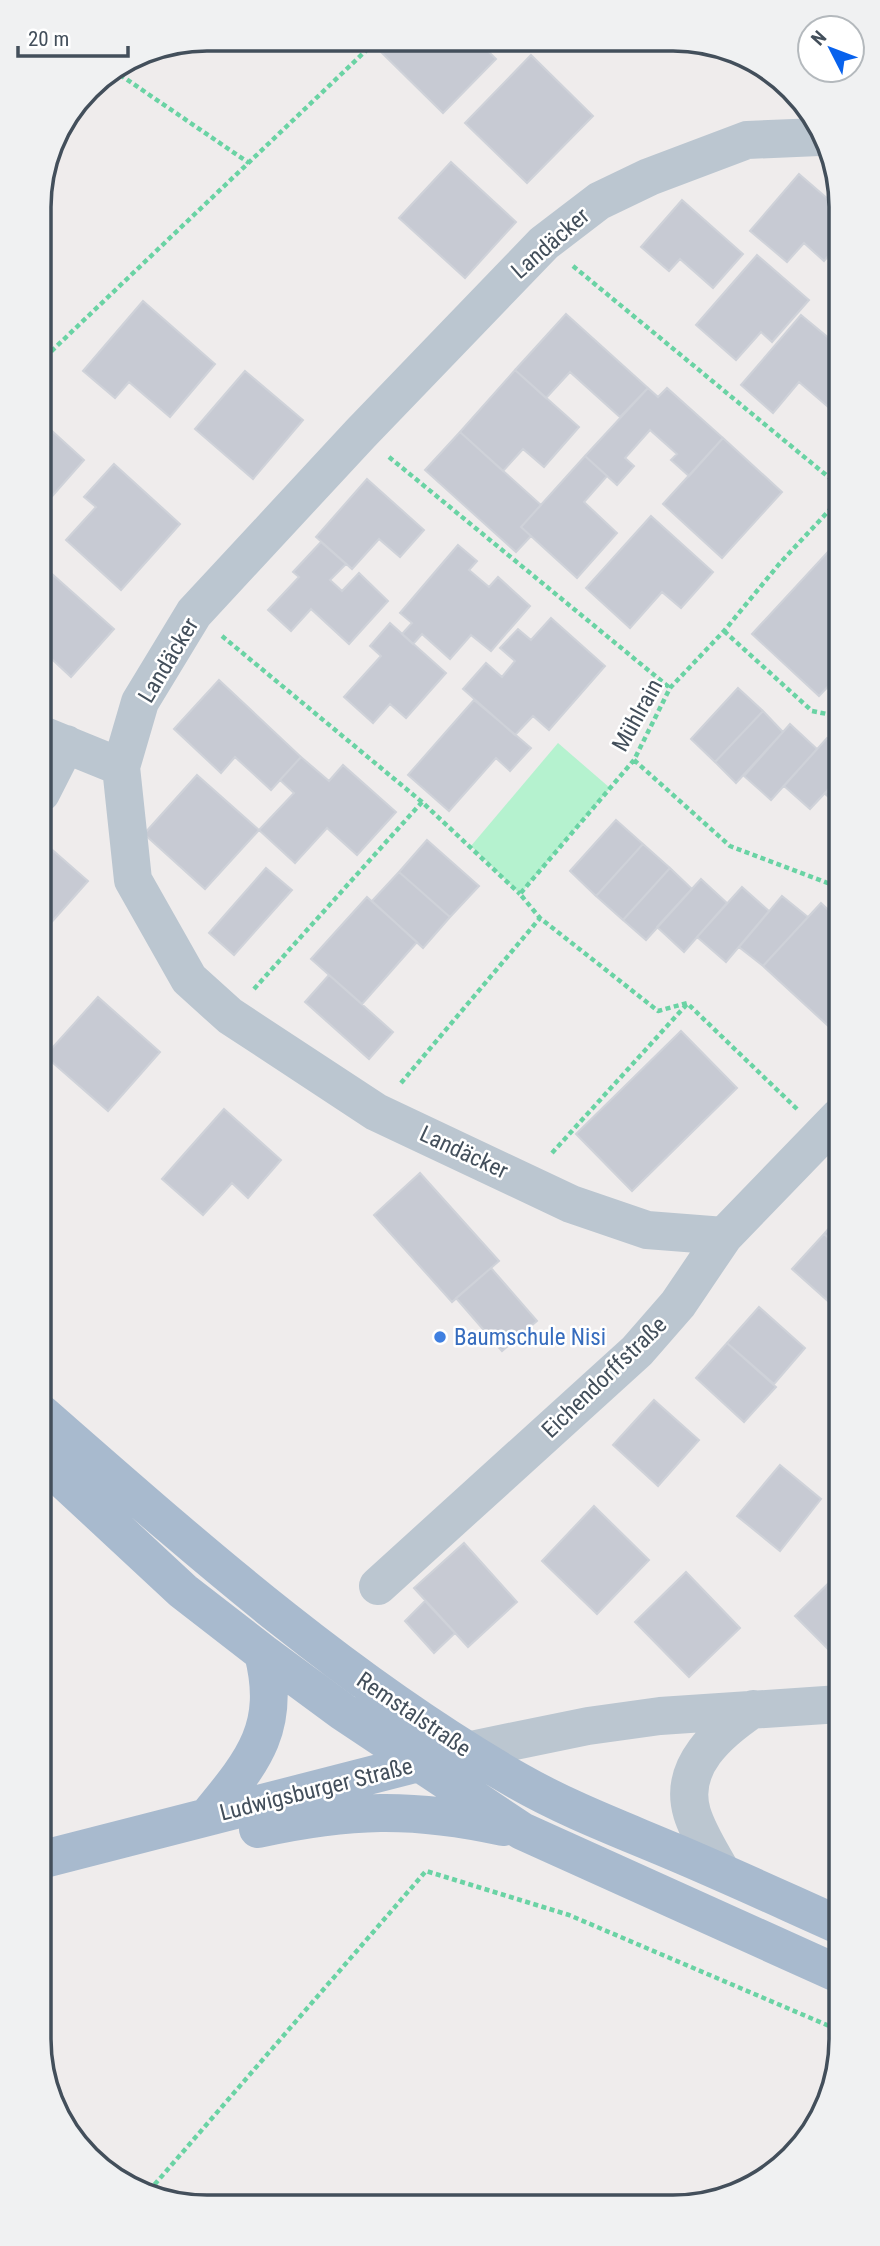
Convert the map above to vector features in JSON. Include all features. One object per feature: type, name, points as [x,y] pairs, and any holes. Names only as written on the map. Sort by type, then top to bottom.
[{"type":"main road","name":"Remstalstraße","points":[[51,1422],[209,1559],[315,1643],[466,1751],[521,1783],[581,1812],[829,1920]]},
{"type":"main road","name":"Remstalstraße","points":[[51,1469],[153,1565],[263,1653],[418,1763],[522,1831],[829,1970]]},
{"type":"main road","points":[[263,1653],[270,1680],[265,1733],[247,1769],[208,1816],[252,1830],[306,1819],[395,1811],[458,1817],[522,1831]]},
{"type":"main road","name":"Ludwigsburger Straße","points":[[51,1857],[466,1751]]},
{"type":"street","name":"Landäcker","points":[[724,1236],[647,1230],[571,1204],[376,1112],[230,1016],[188,978],[133,880],[121,767],[140,702],[194,613],[360,433],[544,243],[600,201],[649,177],[747,140],[812,136]]},
{"type":"street","points":[[53,739],[121,767]]},
{"type":"street","name":"Eichendorffstraße","points":[[378,1586],[637,1351],[677,1304],[724,1236],[829,1127]]},
{"type":"street","name":"Ludwigsburger Straße","points":[[466,1751],[588,1726],[753,1709],[829,1705]]},
{"type":"street","points":[[721,1871],[691,1811],[690,1790],[694,1769],[722,1730],[753,1709]]},
{"type":"path","points":[[51,352],[366,51]]},
{"type":"path","points":[[122,76],[249,163]]},
{"type":"path","points":[[544,243],[829,477]]},
{"type":"path","points":[[360,433],[670,688]]},
{"type":"path","name":"Mühlrain","points":[[520,894],[634,760],[670,688],[724,631],[780,563],[829,511]]},
{"type":"path","points":[[194,613],[422,802],[520,894],[540,918],[658,1012],[687,1003]]},
{"type":"path","points":[[724,631],[813,711],[829,714]]},
{"type":"path","points":[[634,760],[730,846],[829,884]]},
{"type":"path","points":[[230,1016],[422,802]]},
{"type":"path","points":[[376,1112],[540,918]]},
{"type":"path","points":[[687,1003],[829,1123]]},
{"type":"path","points":[[527,1181],[687,1003]]},
{"type":"path","points":[[153,2186],[426,1871],[569,1915],[829,2026]]},
{"type":"green space","points":[[558,743],[610,788],[520,894],[471,846]]},
{"type":"building","points":[[380,51],[488,51],[496,59],[443,113]]},
{"type":"building","points":[[531,55],[593,116],[527,183],[465,123]]},
{"type":"building","points":[[451,162],[516,222],[465,278],[399,218]]},
{"type":"building","points":[[799,174],[829,200],[829,255],[824,261],[804,243],[787,262],[750,231]]},
{"type":"building","points":[[682,200],[743,254],[713,288],[680,259],[669,271],[641,247]]},
{"type":"building","points":[[757,255],[809,300],[772,342],[761,332],[736,360],[696,325]]},
{"type":"building","points":[[143,301],[215,364],[170,417],[129,382],[115,398],[83,371]]},
{"type":"building","points":[[566,314],[648,388],[620,417],[570,372],[546,398],[515,370]]},
{"type":"building","points":[[801,315],[829,338],[829,408],[799,382],[773,413],[741,385]]},
{"type":"building","points":[[515,370],[579,427],[544,467],[523,449],[503,471],[460,432]]},
{"type":"building","points":[[245,371],[303,420],[253,479],[195,429]]},
{"type":"building","points":[[648,388],[658,397],[667,388],[723,438],[689,476],[671,460],[677,454],[650,430],[625,458],[634,466],[617,485],[585,456]]},
{"type":"building","points":[[51,430],[84,460],[51,498]]},
{"type":"building","points":[[460,432],[541,505],[521,527],[531,536],[516,552],[425,470]]},
{"type":"building","points":[[723,438],[782,492],[722,558],[663,504]]},
{"type":"building","points":[[585,456],[607,476],[584,502],[617,533],[577,578],[521,527]]},
{"type":"building","points":[[114,464],[180,524],[121,590],[66,540],[96,507],[84,497]]},
{"type":"building","points":[[367,479],[424,530],[400,557],[379,539],[352,569],[316,537]]},
{"type":"building","points":[[651,516],[713,572],[681,608],[662,592],[630,628],[586,588]]},
{"type":"building","points":[[321,542],[346,564],[330,580],[342,591],[359,573],[388,601],[349,644],[311,609],[291,631],[268,610],[299,577],[293,572]]},
{"type":"building","points":[[458,545],[477,561],[469,570],[489,587],[498,577],[530,606],[491,651],[471,635],[450,659],[422,634],[413,644],[402,634],[412,623],[400,613]]},
{"type":"building","points":[[829,551],[829,685],[819,696],[752,634]]},
{"type":"building","points":[[51,575],[114,629],[71,677],[51,658]]},
{"type":"building","points":[[551,618],[605,666],[549,730],[533,716],[515,735],[463,689],[486,663],[502,677],[515,661],[500,648],[518,629],[531,640]]},
{"type":"building","points":[[390,623],[446,673],[406,718],[390,704],[373,723],[344,697],[381,656],[370,646]]},
{"type":"building","points":[[219,680],[301,757],[271,790],[235,757],[221,773],[174,729]]},
{"type":"building","points":[[738,688],[763,711],[715,762],[691,739]]},
{"type":"building","points":[[474,700],[531,748],[510,771],[496,758],[449,811],[408,775]]},
{"type":"building","points":[[763,711],[783,732],[736,783],[715,762]]},
{"type":"building","points":[[790,724],[817,749],[771,800],[744,776]]},
{"type":"building","points":[[827,738],[829,739],[829,789],[810,809],[784,786]]},
{"type":"building","points":[[301,757],[329,781],[343,765],[396,812],[357,855],[327,828],[295,863],[259,830],[294,793],[280,780]]},
{"type":"building","points":[[197,775],[259,830],[205,889],[144,834]]},
{"type":"building","points":[[616,820],[643,844],[596,896],[570,871]]},
{"type":"building","points":[[427,840],[479,886],[450,917],[399,872]]},
{"type":"building","points":[[643,844],[670,868],[623,920],[596,896]]},
{"type":"building","points":[[51,849],[88,881],[51,923]]},
{"type":"building","points":[[266,868],[292,890],[234,955],[209,933]]},
{"type":"building","points":[[670,868],[692,889],[646,940],[623,920]]},
{"type":"building","points":[[399,872],[450,917],[423,948],[372,901]]},
{"type":"building","points":[[701,879],[727,903],[684,952],[657,927]]},
{"type":"building","points":[[742,887],[769,911],[726,962],[697,937]]},
{"type":"building","points":[[782,896],[808,917],[763,966],[739,947]]},
{"type":"building","points":[[367,897],[417,942],[362,1004],[311,959]]},
{"type":"building","points":[[821,903],[829,911],[829,1027],[763,966]]},
{"type":"building","points":[[329,975],[393,1032],[369,1059],[305,1002]]},
{"type":"building","points":[[98,997],[160,1052],[108,1111],[51,1061],[51,1049]]},
{"type":"building","points":[[681,1031],[737,1088],[632,1191],[576,1134]]},
{"type":"building","points":[[224,1109],[281,1160],[248,1198],[232,1183],[203,1215],[162,1179]]},
{"type":"building","points":[[420,1173],[499,1261],[452,1302],[374,1215]]},
{"type":"building","points":[[824,1234],[829,1238],[829,1302],[792,1269]]},
{"type":"building","points":[[491,1268],[537,1321],[502,1351],[456,1298]]},
{"type":"building","points":[[759,1307],[805,1348],[774,1384],[727,1343]]},
{"type":"building","points":[[727,1343],[776,1387],[744,1422],[696,1378]]},
{"type":"building","points":[[654,1400],[699,1440],[658,1486],[613,1445]]},
{"type":"building","points":[[780,1465],[821,1499],[780,1551],[737,1516]]},
{"type":"building","points":[[594,1506],[649,1560],[597,1614],[542,1561]]},
{"type":"building","points":[[464,1543],[517,1602],[468,1647],[414,1588]]},
{"type":"building","points":[[686,1572],[740,1628],[689,1677],[635,1622]]},
{"type":"building","points":[[829,1583],[829,1650],[795,1616]]},
{"type":"building","points":[[425,1601],[455,1633],[434,1653],[405,1621]]},
{"type":"place","name":"Baumschule Nisi","points":[[440,1337]]}]
